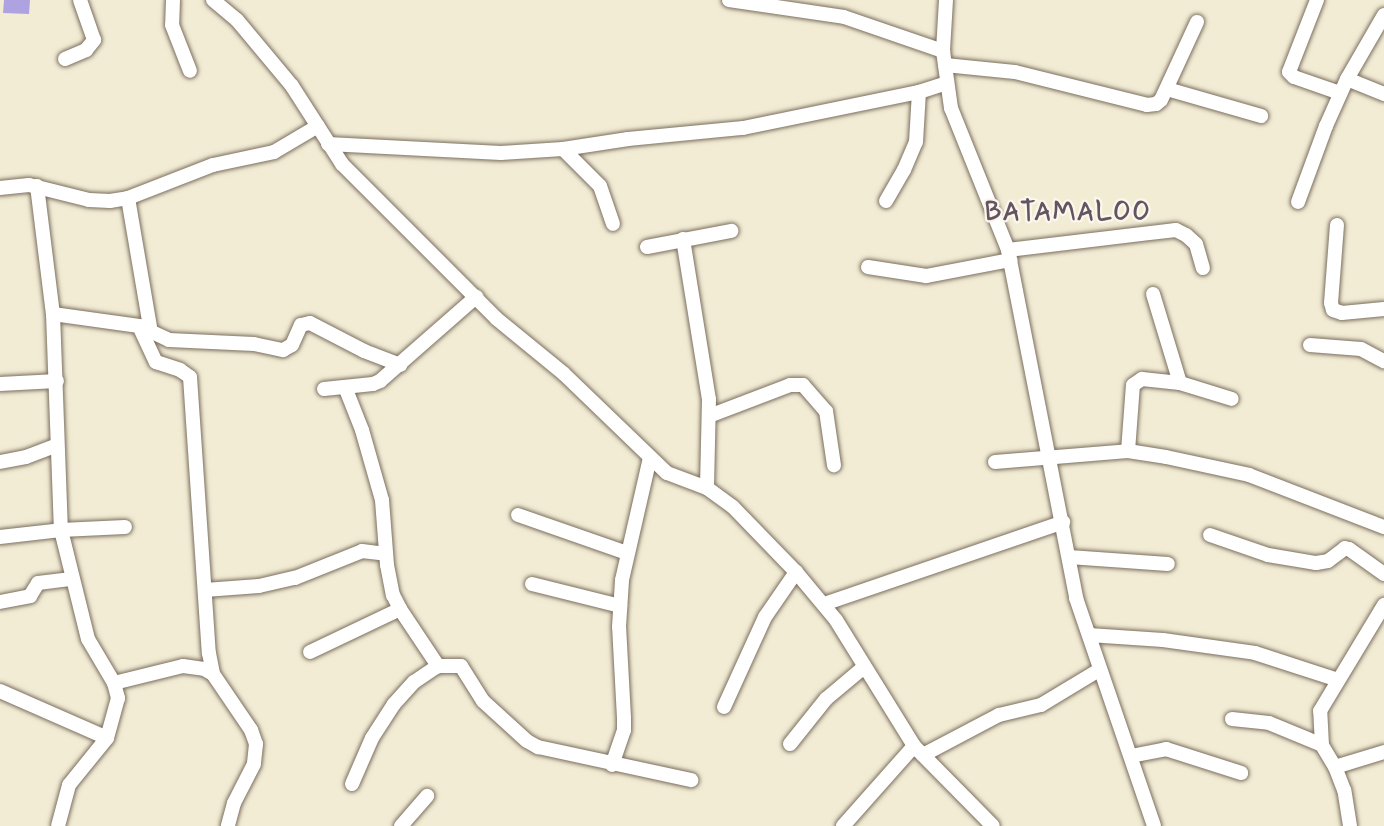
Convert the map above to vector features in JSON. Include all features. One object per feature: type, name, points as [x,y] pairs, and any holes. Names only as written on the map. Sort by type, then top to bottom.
[{"type":"street","points":[[65,59],[86,50],[94,40],[80,0]]},
{"type":"street","points":[[173,0],[172,25],[190,71]]},
{"type":"street","points":[[213,0],[237,20],[292,86],[328,144],[353,177],[520,340],[563,373],[650,458],[667,473],[707,488],[733,507],[796,572],[825,604],[918,750],[993,826]]},
{"type":"street","points":[[729,0],[790,4],[865,22],[944,58],[1015,72],[1148,105],[1161,100],[1197,22]]},
{"type":"street","points":[[946,0],[944,58],[951,108],[1009,255],[1063,522],[1076,598],[1154,826]]},
{"type":"street","points":[[1317,0],[1289,72],[1294,77],[1340,93]]},
{"type":"street","points":[[1298,202],[1340,93],[1347,79],[1378,38],[1384,15]]},
{"type":"street","points":[[1347,79],[1384,94]]},
{"type":"street","points":[[328,144],[492,153],[563,149],[628,139],[743,128],[919,92],[946,83]]},
{"type":"street","points":[[1167,89],[1261,116]]},
{"type":"street","points":[[886,201],[904,170],[916,142],[919,92]]},
{"type":"street","points":[[0,188],[37,186],[90,200],[110,201],[128,198],[213,165],[274,152],[318,126]]},
{"type":"street","points":[[563,149],[600,186],[613,224]]},
{"type":"street","points":[[37,186],[53,314],[61,530],[88,639],[114,683],[118,698],[117,710],[107,738],[69,784],[58,826]]},
{"type":"street","points":[[128,198],[145,329],[156,362],[180,370],[190,377],[213,674]]},
{"type":"street","points":[[1336,225],[1331,303],[1333,310],[1342,313],[1384,309]]},
{"type":"street","points":[[868,267],[926,276],[1009,255],[1176,230],[1196,244],[1203,268]]},
{"type":"street","points":[[647,248],[731,231]]},
{"type":"street","points":[[683,239],[707,376],[710,416],[707,488]]},
{"type":"street","points":[[1153,294],[1180,383]]},
{"type":"street","points":[[324,389],[373,384],[400,364],[476,297]]},
{"type":"street","points":[[53,314],[145,329],[169,340],[254,344],[283,350],[292,345],[297,330],[305,322],[318,326],[364,351],[400,364]]},
{"type":"street","points":[[1310,345],[1361,349],[1384,361]]},
{"type":"street","points":[[1128,451],[1133,386],[1142,379],[1180,383],[1232,399]]},
{"type":"street","points":[[0,384],[57,381]]},
{"type":"street","points":[[710,416],[790,386],[803,385],[826,411],[834,465]]},
{"type":"street","points":[[345,387],[382,500],[390,582],[400,609],[438,666]]},
{"type":"street","points":[[0,462],[26,457],[57,446]]},
{"type":"street","points":[[995,462],[1128,451],[1249,475],[1384,527]]},
{"type":"street","points":[[612,765],[624,730],[620,606],[627,553],[650,458]]},
{"type":"street","points":[[518,516],[627,553]]},
{"type":"street","points":[[825,604],[1063,522]]},
{"type":"street","points":[[0,537],[61,530],[125,527]]},
{"type":"street","points":[[1210,535],[1268,555],[1316,563],[1329,561],[1345,548],[1384,574]]},
{"type":"street","points":[[205,590],[260,586],[295,578],[362,551],[386,554]]},
{"type":"street","points":[[1069,557],[1168,564]]},
{"type":"street","points":[[724,707],[765,617],[796,572]]},
{"type":"street","points":[[0,603],[30,596],[38,583],[72,579]]},
{"type":"street","points":[[532,584],[620,606]]},
{"type":"street","points":[[1350,826],[1344,790],[1335,767],[1322,745],[1320,711],[1384,605]]},
{"type":"street","points":[[310,652],[400,609]]},
{"type":"street","points":[[1089,635],[1163,640],[1256,653],[1338,680]]},
{"type":"street","points":[[114,683],[183,666],[204,669],[213,674],[251,730],[256,744],[254,764],[234,803],[228,826]]},
{"type":"street","points":[[352,784],[372,738],[394,704],[414,681],[438,666],[461,666],[483,701],[527,741],[538,747],[612,765],[691,780]]},
{"type":"street","points":[[789,744],[826,699],[864,667]]},
{"type":"street","points":[[843,826],[918,750],[999,715],[1041,705],[1099,670]]},
{"type":"street","points":[[0,691],[107,738]]},
{"type":"street","points":[[1232,719],[1269,723],[1322,745]]},
{"type":"street","points":[[1131,756],[1166,749],[1241,773]]},
{"type":"street","points":[[1335,767],[1384,752]]},
{"type":"street","points":[[401,826],[427,796]]},
{"type":"building","points":[[4,0],[30,0],[29,14],[3,13]]},
{"type":"district","name":"BATAMALOO","points":[[1068,214]]}]
